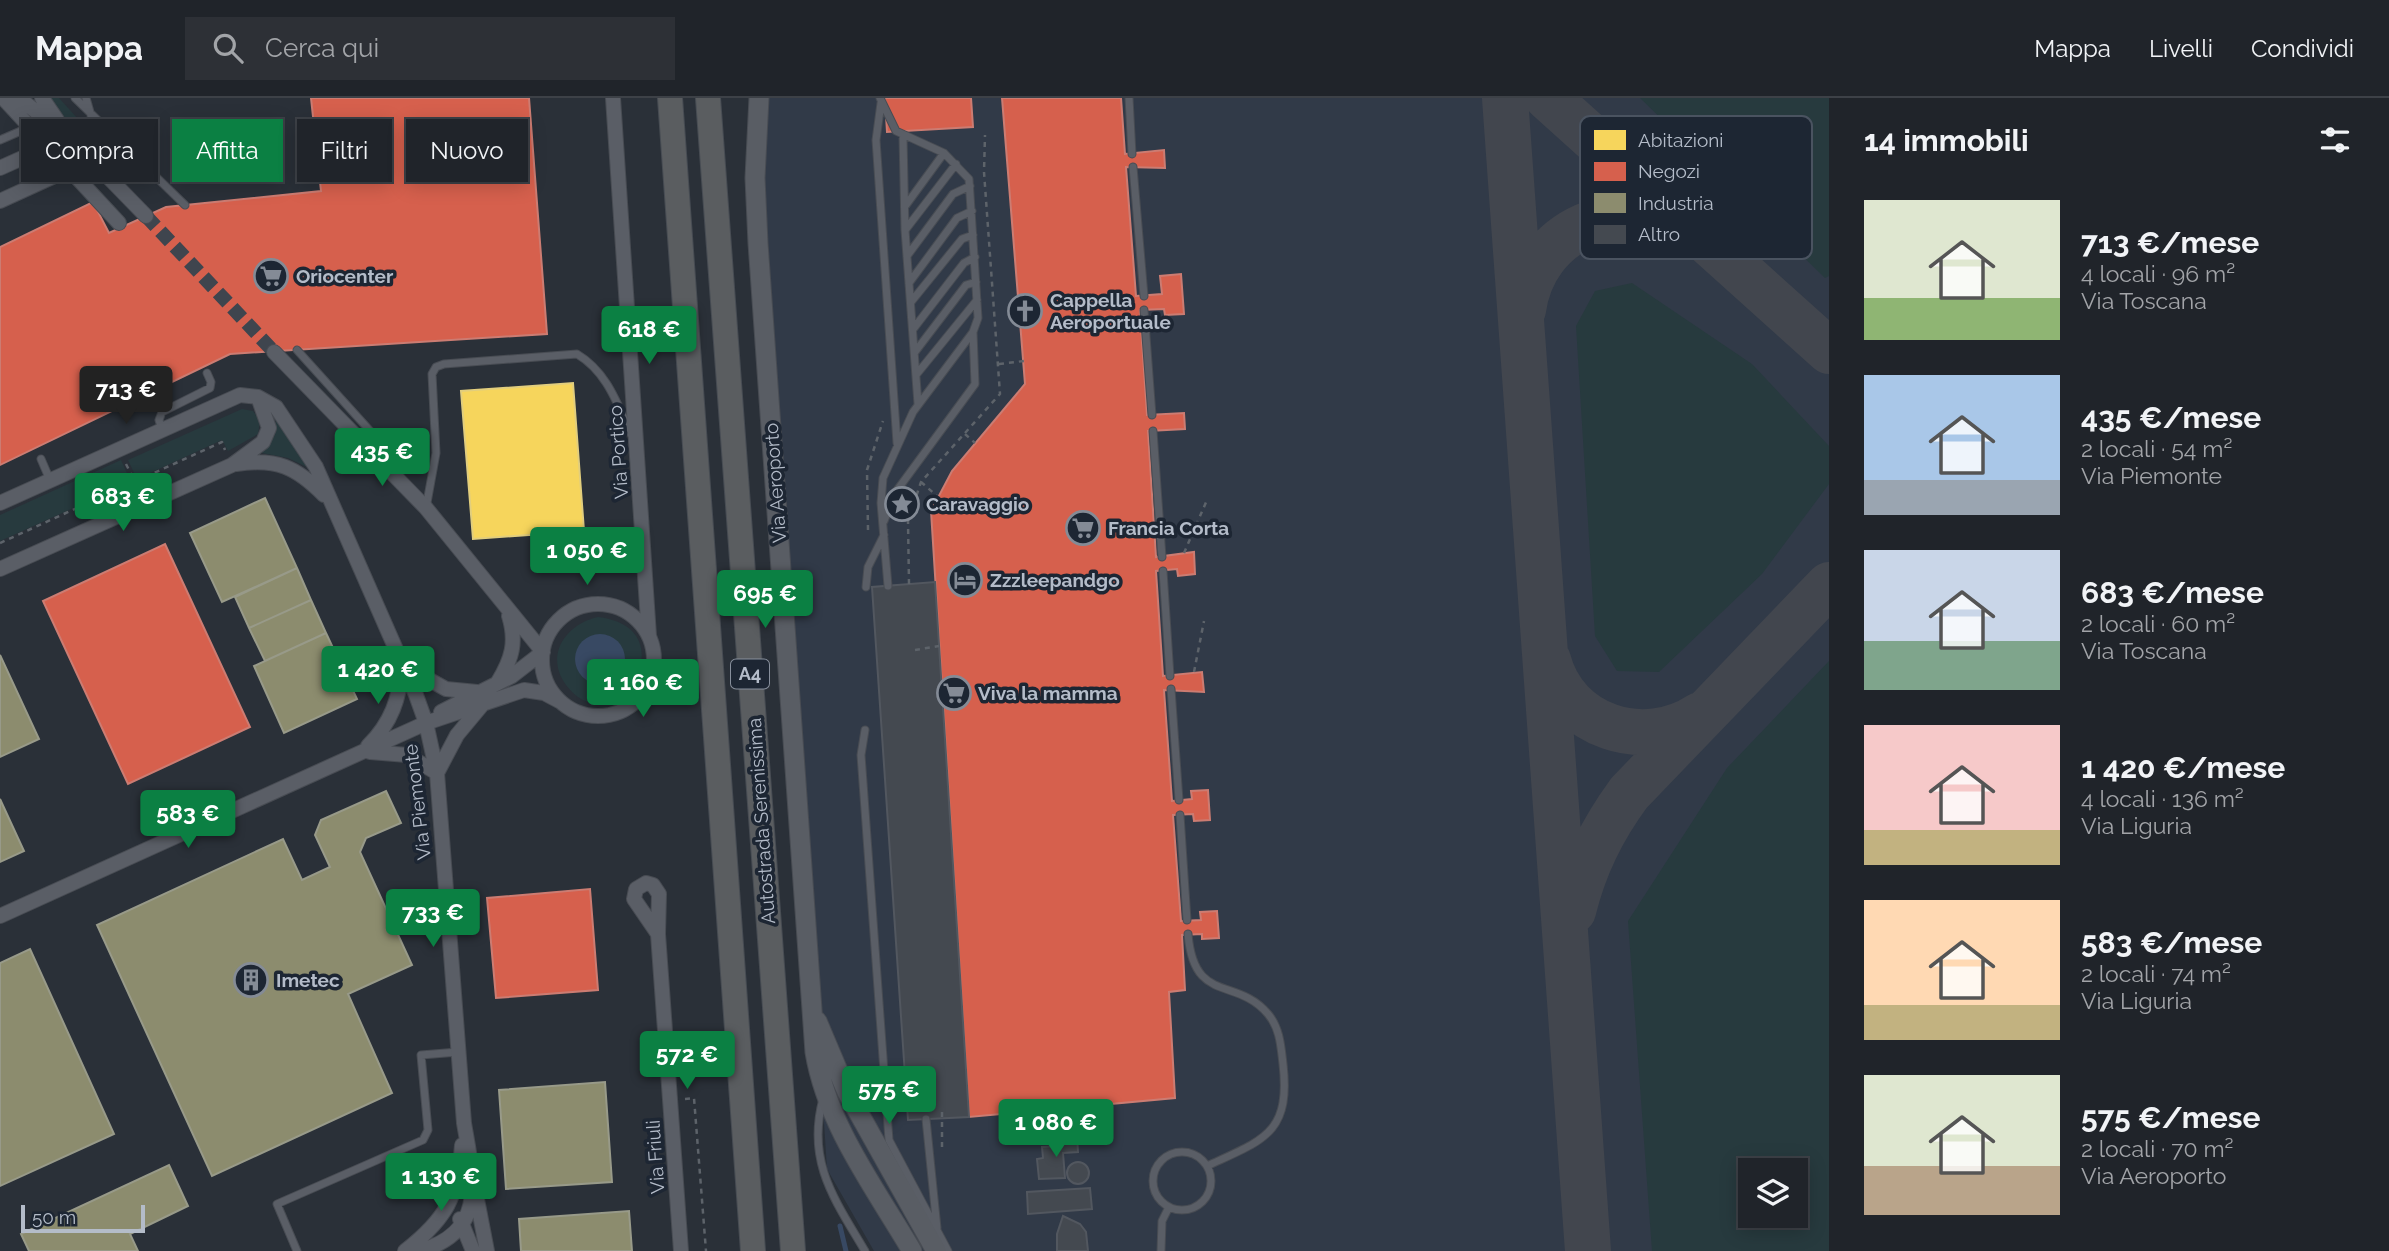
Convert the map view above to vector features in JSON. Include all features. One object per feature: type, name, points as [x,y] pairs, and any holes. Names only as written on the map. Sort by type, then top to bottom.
[{"type":"highway","name":"Autostrada Serenissima","points":[[670,98],[753,1251]]},
{"type":"highway","name":"Autostrada Serenissima","points":[[708,98],[793,1251]]},
{"type":"main road","name":"Via Aeroporto","points":[[759,98],[758,243],[815,1052],[826,1097],[839,1126],[912,1251]]},
{"type":"main road","name":"Via Aeroporto","points":[[757,119],[764,98]]},
{"type":"main road","name":"Via Aeroporto","points":[[814,1014],[847,1092],[937,1242]]},
{"type":"street","points":[[3,98],[23,119]]},
{"type":"street","points":[[19,98],[45,119]]},
{"type":"street","points":[[42,98],[57,119]]},
{"type":"street","name":"Via Portico","points":[[612,98],[649,636]]},
{"type":"street","points":[[0,168],[21,159]]},
{"type":"street","points":[[0,201],[42,182]]},
{"type":"street","points":[[82,182],[119,223]]},
{"type":"street","points":[[113,182],[146,216]]},
{"type":"street","points":[[274,352],[426,508],[542,652],[546,680],[561,702]]},
{"type":"street","points":[[0,503],[232,398],[258,397],[267,414],[268,435],[257,449],[229,459],[0,569]]},
{"type":"street","name":"Via Piemonte","points":[[258,397],[276,407],[316,467],[327,498],[403,665],[426,723],[437,773],[464,1123],[474,1179],[473,1201],[462,1224]]},
{"type":"street","name":"Via Piemonte","points":[[229,459],[287,466],[309,479],[327,498]]},
{"type":"street","points":[[0,916],[362,752],[426,723],[481,697],[497,683],[527,667],[542,652],[555,624],[584,606],[597,604],[622,609],[633,616],[649,636],[653,647],[653,670],[646,689],[632,705],[605,716],[587,715],[544,693],[524,690],[481,697],[446,689],[403,665],[394,712],[385,729],[362,752]]},
{"type":"street","points":[[497,683],[514,649],[514,632],[507,609]]},
{"type":"street","points":[[362,752],[394,752],[407,755],[437,773],[481,697]]},
{"type":"street","name":"Via Friuli","points":[[657,934],[681,1251]]},
{"type":"street","name":"Via Piemonte","points":[[405,1251],[436,1225],[455,1194],[464,1123]]},
{"type":"street","points":[[474,1179],[487,1251]]},
{"type":"street","points":[[455,1194],[462,1224],[473,1251]]},
{"type":"street","points":[[420,1251],[443,1241],[462,1224]]},
{"type":"lane","points":[[75,98],[128,146],[185,205]]},
{"type":"lane","points":[[86,98],[94,119]]},
{"type":"lane","points":[[1129,98],[1132,154]]},
{"type":"lane","points":[[881,101],[895,131],[944,153],[969,179],[978,318],[973,331],[918,404],[897,444],[881,492],[888,586]]},
{"type":"lane","points":[[881,101],[876,140],[897,444]]},
{"type":"lane","points":[[0,140],[21,131]]},
{"type":"lane","points":[[903,136],[905,230],[918,404]]},
{"type":"lane","points":[[906,205],[944,153]]},
{"type":"lane","points":[[905,230],[956,164]]},
{"type":"lane","points":[[1133,167],[1144,296]]},
{"type":"lane","points":[[907,256],[953,194],[970,186]]},
{"type":"lane","points":[[909,283],[957,218],[972,211]]},
{"type":"lane","points":[[911,302],[961,239],[973,234]]},
{"type":"lane","points":[[913,329],[964,263],[975,257]]},
{"type":"lane","points":[[915,353],[966,285],[976,282]]},
{"type":"lane","points":[[916,376],[977,299]]},
{"type":"lane","points":[[1144,310],[1152,415]]},
{"type":"lane","points":[[884,521],[895,493],[975,384],[977,371],[973,331]]},
{"type":"lane","points":[[298,349],[372,433],[404,486]]},
{"type":"lane","points":[[426,508],[436,453],[432,374],[436,367],[444,364],[577,354],[594,365],[604,377],[638,450]]},
{"type":"lane","points":[[162,429],[159,420],[162,412],[210,388],[211,382],[207,373]]},
{"type":"lane","points":[[1153,431],[1162,557]]},
{"type":"lane","points":[[41,459],[50,480]]},
{"type":"lane","points":[[866,587],[868,567],[884,534]]},
{"type":"lane","points":[[1163,571],[1170,676]]},
{"type":"lane","points":[[1171,689],[1179,800]]},
{"type":"lane","points":[[865,730],[861,755],[890,1140],[937,1242],[948,1251]]},
{"type":"lane","points":[[1180,815],[1187,920]]},
{"type":"lane","points":[[1188,934],[1189,953],[1200,977],[1258,1005],[1273,1021],[1280,1038],[1286,1093],[1281,1116],[1268,1133],[1248,1147],[1207,1166]]},
{"type":"lane","points":[[297,1251],[277,1204],[424,1140],[428,1130],[421,1055],[459,1052]]},
{"type":"lane","points":[[826,1097],[817,1147],[822,1171],[865,1251]]},
{"type":"lane","points":[[926,1119],[937,1242]]},
{"type":"lane","points":[[1179,1151],[1188,1152],[1207,1166],[1211,1179],[1206,1198],[1190,1209],[1169,1207],[1160,1200],[1153,1185],[1153,1175],[1162,1159],[1179,1151]]},
{"type":"lane","points":[[1161,1251],[1162,1221],[1169,1207]]},
{"type":"path","points":[[998,364],[1024,361]]},
{"type":"path","points":[[867,530],[867,470],[884,414]]},
{"type":"path","points":[[965,434],[975,443]]},
{"type":"path","points":[[0,543],[222,442],[229,459]]},
{"type":"path","points":[[119,448],[134,482]]},
{"type":"path","points":[[921,482],[937,496]]},
{"type":"path","points":[[1184,553],[1207,500]]},
{"type":"path","points":[[1194,672],[1203,621]]},
{"type":"path","points":[[915,650],[939,646]]},
{"type":"path","points":[[681,1100],[694,1098],[706,1251]]},
{"type":"shaded area","points":[[759,98],[1829,98],[1829,1251],[874,1251],[827,1169]]},
{"type":"green space","points":[[48,98],[59,98],[78,119],[66,119]]},
{"type":"green space","points":[[1640,98],[1829,98],[1829,276],[1825,278],[1805,259],[1812,259],[1812,116],[1658,116]]},
{"type":"green space","points":[[1632,283],[1752,364],[1829,446],[1829,484],[1762,574],[1659,672],[1617,671],[1595,636],[1576,326],[1595,291]]},
{"type":"green space","points":[[242,409],[253,411],[260,421],[258,434],[228,451],[222,440],[137,479],[128,460]]},
{"type":"green space","points":[[276,418],[309,468],[288,458],[262,453],[275,435]]},
{"type":"green space","points":[[121,460],[131,482],[0,541],[0,515]]},
{"type":"green space","points":[[598,617],[625,626],[639,641],[641,660],[635,679],[622,695],[604,703],[585,701],[566,685],[557,663],[562,642],[576,626]],"holes":[[[607,635],[620,645],[625,660],[606,684],[590,682],[580,673],[575,663]]]},
{"type":"green space","points":[[1829,661],[1829,1251],[1652,1251],[1628,921],[1727,768]]},
{"type":"water","points":[[600,634],[618,641],[625,659],[618,677],[600,684],[582,677],[575,659],[582,641]]},
{"type":"building: Abitazioni","points":[[573,383],[584,531],[473,539],[461,391]]},
{"type":"building: Negozi","name":"Oriocenter","points":[[311,98],[529,98],[547,334],[230,354],[0,465],[0,247],[93,202],[109,233],[166,207],[321,191],[320,182],[392,182],[392,119],[313,119]]},
{"type":"building: Negozi","points":[[885,98],[971,98],[973,127],[887,132]]},
{"type":"building: Negozi","points":[[1002,98],[1121,98],[1125,154],[1164,150],[1165,168],[1126,167],[1136,296],[1162,294],[1160,276],[1181,274],[1184,314],[1165,315],[1164,309],[1140,310],[1147,415],[1184,413],[1185,429],[1148,431],[1156,557],[1194,552],[1195,574],[1178,576],[1177,569],[1156,571],[1163,676],[1202,672],[1204,692],[1164,690],[1172,801],[1192,799],[1191,791],[1208,790],[1210,820],[1194,821],[1193,814],[1173,815],[1181,921],[1201,920],[1200,912],[1217,911],[1219,938],[1202,939],[1202,934],[1182,935],[1185,990],[1169,992],[1175,1098],[969,1117],[931,511],[952,471],[1025,384]]},
{"type":"building: Negozi","points":[[165,544],[250,727],[128,784],[43,601]]},
{"type":"building: Negozi","points":[[590,889],[598,990],[496,998],[487,898]]},
{"type":"building: Industria","points":[[265,498],[297,568],[222,602],[190,533]]},
{"type":"building: Industria","points":[[297,568],[311,600],[249,628],[235,597]]},
{"type":"building: Industria","points":[[311,600],[326,633],[265,661],[249,628]]},
{"type":"building: Industria","points":[[326,633],[357,699],[284,733],[254,666]]},
{"type":"building: Industria","points":[[0,655],[39,739],[0,757]]},
{"type":"building: Industria","name":"Imetec","points":[[386,791],[401,823],[366,838],[360,852],[412,965],[348,994],[392,1093],[212,1176],[97,925],[283,839],[302,880],[330,867],[315,835],[321,820]]},
{"type":"building: Industria","points":[[0,799],[24,851],[0,862]]},
{"type":"building: Industria","points":[[30,949],[114,1134],[0,1186],[0,963]]},
{"type":"building: Industria","points":[[605,1082],[612,1182],[506,1189],[499,1090]]},
{"type":"building: Industria","points":[[169,1165],[188,1206],[130,1234],[138,1251],[29,1251],[21,1234]]},
{"type":"building: Industria","points":[[629,1211],[632,1251],[521,1251],[519,1219]]},
{"type":"building: Altro","points":[[935,582],[969,1117],[908,1120],[872,587]]},
{"type":"building: Altro","points":[[1077,1136],[1078,1152],[1063,1153],[1065,1178],[1039,1179],[1037,1159],[1043,1158],[1042,1147],[1060,1146],[1060,1137]]},
{"type":"building: Altro","points":[[1078,1162],[1086,1165],[1089,1173],[1086,1181],[1078,1184],[1070,1181],[1067,1173],[1070,1165]]},
{"type":"building: Altro","points":[[1090,1188],[1092,1209],[1028,1214],[1027,1192]]},
{"type":"building: Altro","points":[[1063,1216],[1080,1224],[1086,1232],[1088,1251],[1057,1251],[1057,1234]]},
{"type":"waterway","points":[[840,1226],[846,1251]]},
{"type":"taxiway","points":[[1505,98],[1588,1251]]},
{"type":"taxiway","points":[[1548,98],[1580,127]]},
{"type":"taxiway","points":[[1523,310],[1530,282],[1544,258],[1562,239],[1580,228]]},
{"type":"taxiway","points":[[1727,259],[1829,351]]},
{"type":"taxiway","points":[[1573,911],[1595,849],[1629,793],[1829,585]]},
{"type":"taxiway","points":[[1548,660],[1557,683],[1571,702],[1589,717],[1609,726],[1632,732],[1655,731],[1678,726],[1700,715]]},
{"type":"tunnel","points":[[146,216],[274,352]]},
{"type":"place","name":"Oriocenter","points":[[271,276]]},
{"type":"place","name":"Cappella Aeroportuale","points":[[1025,311]]},
{"type":"place","name":"Caravaggio","points":[[902,504]]},
{"type":"place","name":"Francia Corta","points":[[1083,528]]},
{"type":"place","name":"Zzzleepandgo","points":[[965,580]]},
{"type":"place","name":"Viva la mamma","points":[[954,693]]},
{"type":"place","name":"Imetec","points":[[251,980]]}]
